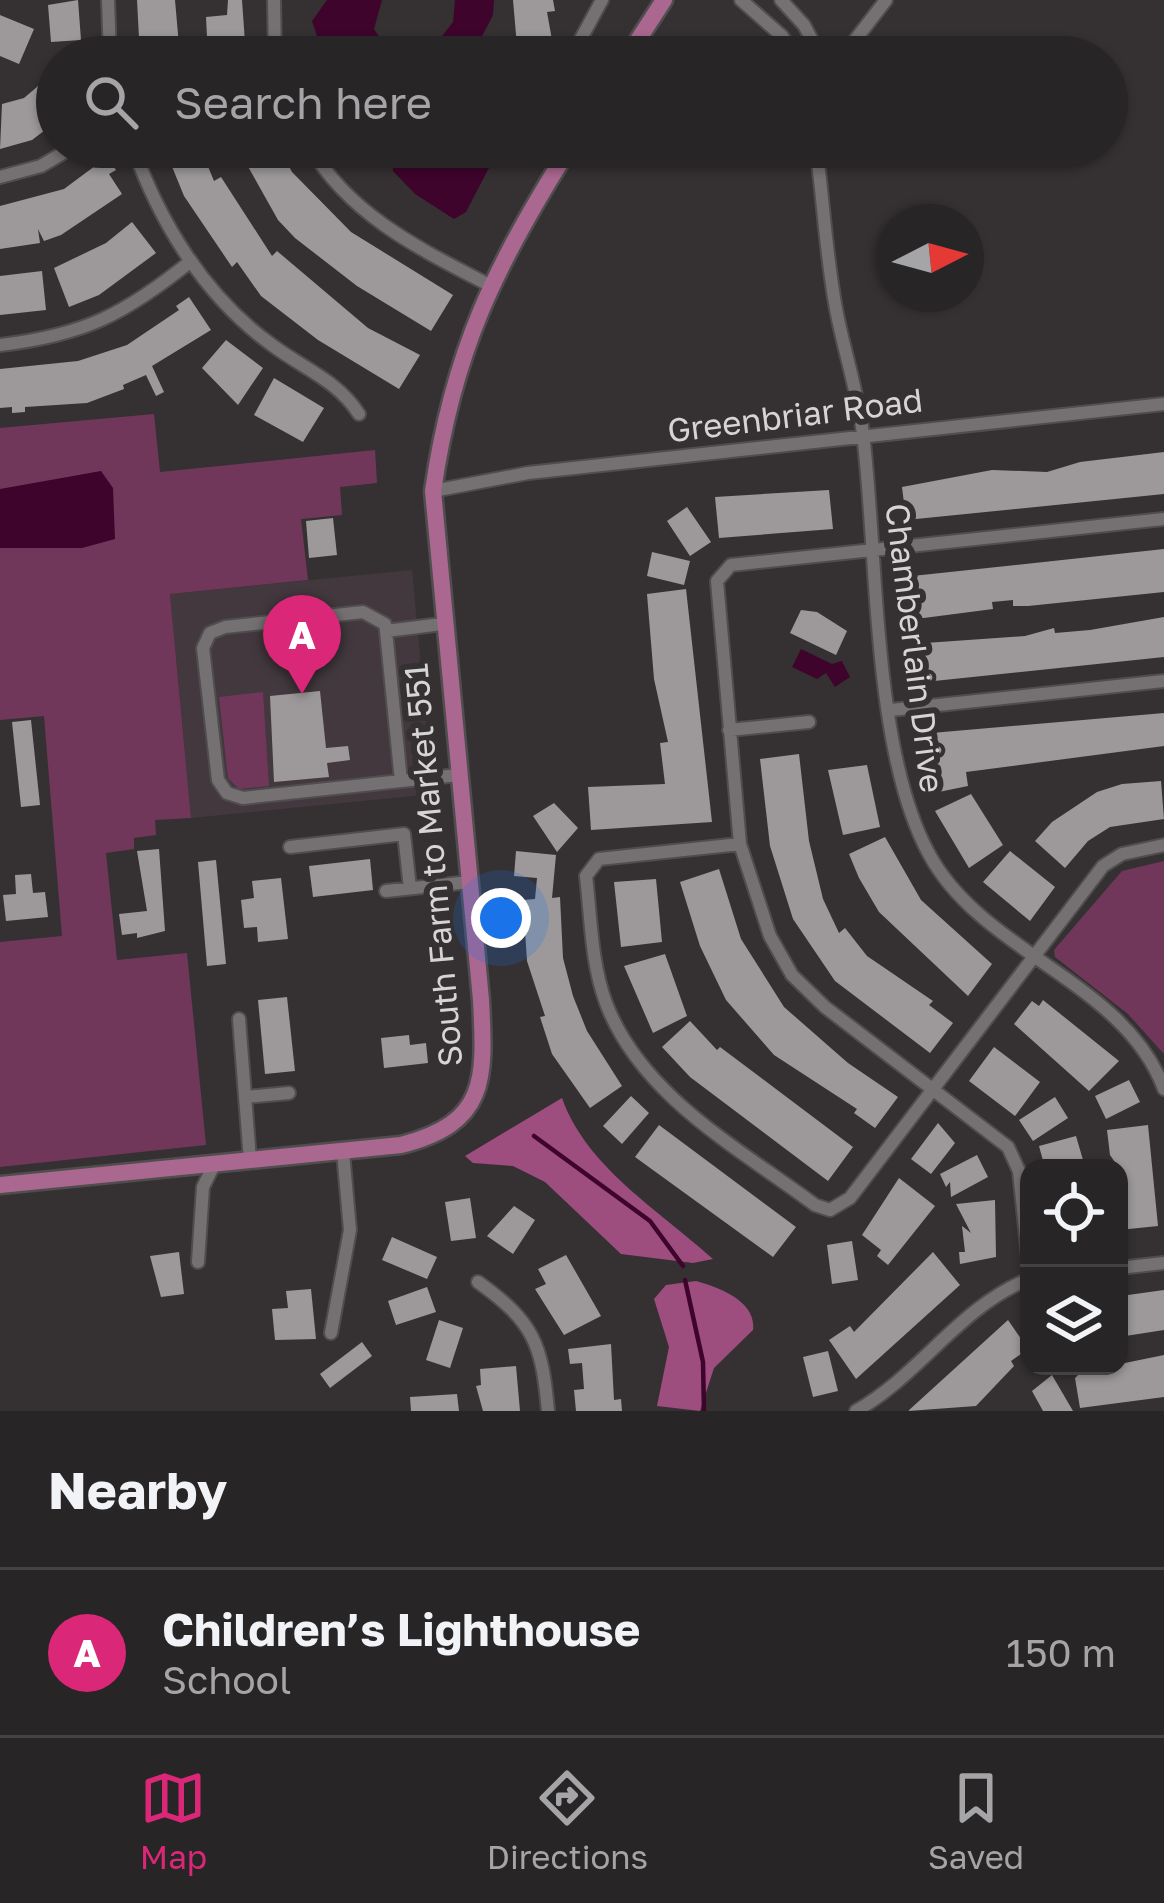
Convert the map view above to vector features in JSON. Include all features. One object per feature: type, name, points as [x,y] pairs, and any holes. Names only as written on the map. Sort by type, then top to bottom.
[{"type":"main road","points":[[641,36],[664,0]]},
{"type":"main road","name":"South Farm to Market 551","points":[[0,1185],[343,1152],[435,1137],[473,1105],[484,1049],[433,491],[444,417],[466,338],[489,285],[558,168]]},
{"type":"street","points":[[109,0],[110,36]]},
{"type":"street","points":[[274,0],[274,36]]},
{"type":"street","points":[[582,36],[602,0]]},
{"type":"street","points":[[741,0],[782,36]]},
{"type":"street","points":[[781,0],[810,36]]},
{"type":"street","points":[[858,36],[886,0]]},
{"type":"street","points":[[0,177],[36,167]]},
{"type":"street","points":[[140,168],[150,196],[191,261],[269,343],[342,387],[359,414]]},
{"type":"street","points":[[326,168],[349,197],[389,229],[489,285]]},
{"type":"street","name":"Chamberlain Drive","points":[[819,168],[838,320],[863,434],[891,710],[907,807],[931,858],[965,902],[1140,1044],[1164,1089]]},
{"type":"street","name":"Chamberlain Drive","points":[[821,184],[823,168]]},
{"type":"street","points":[[0,344],[68,336],[110,320],[191,261]]},
{"type":"street","name":"Greenbriar Road","points":[[433,491],[528,473],[1164,404]]},
{"type":"street","points":[[1020,1188],[1008,1147],[825,1007],[792,975],[770,935],[740,844],[717,581],[731,566],[1164,519]]},
{"type":"street","points":[[401,781],[385,624],[363,612],[210,632],[203,648],[218,781],[226,794],[243,798],[458,775]]},
{"type":"street","points":[[386,632],[442,624]]},
{"type":"street","points":[[891,710],[1164,681]]},
{"type":"street","points":[[730,730],[809,722]]},
{"type":"street","points":[[290,847],[404,834],[410,889]]},
{"type":"street","points":[[740,844],[599,859],[590,865],[595,957],[605,1001],[624,1042],[673,1099],[815,1205],[830,1210],[845,1204],[1103,866],[1122,854],[1164,845]]},
{"type":"street","points":[[386,891],[469,882]]},
{"type":"street","points":[[239,1018],[250,1160]]},
{"type":"street","points":[[245,1097],[289,1093]]},
{"type":"street","points":[[331,1334],[350,1230],[343,1152]]},
{"type":"street","points":[[198,1262],[203,1187],[215,1163]]},
{"type":"street","points":[[1128,1267],[1164,1263]]},
{"type":"street","points":[[478,1282],[529,1325],[544,1370],[548,1411]]},
{"type":"street","points":[[856,1411],[886,1394],[972,1310],[1020,1284]]},
{"type":"shaded area","points":[[327,0],[382,0],[374,29],[378,36],[317,36],[312,21]]},
{"type":"shaded area","points":[[455,0],[494,0],[493,15],[482,36],[442,36],[453,22]]},
{"type":"shaded area","points":[[489,168],[466,212],[454,219],[415,194],[393,171]]},
{"type":"shaded area","points":[[154,414],[160,472],[375,450],[377,483],[340,487],[342,515],[301,519],[308,580],[170,594],[191,818],[155,820],[156,835],[134,838],[134,849],[106,853],[117,960],[187,953],[206,1145],[0,1167],[0,942],[62,936],[44,716],[0,720],[0,428]]},
{"type":"shaded area","points":[[101,471],[113,488],[115,539],[82,548],[0,548],[0,489]]},
{"type":"shaded area","points":[[412,570],[433,794],[191,818],[170,594]]},
{"type":"shaded area","points":[[801,649],[832,664],[842,661],[850,677],[835,687],[826,673],[817,679],[792,667]]},
{"type":"shaded area","points":[[263,692],[269,786],[239,789],[228,778],[219,697]]},
{"type":"shaded area","points":[[1164,861],[1163,1053],[1128,1014],[1055,957],[1054,950],[1122,871]]},
{"type":"shaded area","points":[[562,1098],[573,1123],[606,1167],[713,1259],[693,1263],[621,1254],[545,1182],[513,1166],[473,1163],[465,1156]]},
{"type":"shaded area","points":[[696,1281],[743,1303],[753,1330],[714,1368],[700,1411],[657,1406],[669,1347],[654,1299],[666,1285]]},
{"type":"building","points":[[78,0],[81,36],[51,36],[48,5]]},
{"type":"building","points":[[137,0],[175,0],[178,36],[139,36]]},
{"type":"building","points":[[228,0],[242,0],[245,36],[207,36],[206,17],[227,15]]},
{"type":"building","points":[[513,0],[553,0],[555,11],[547,12],[551,36],[516,36]]},
{"type":"building","points":[[0,15],[34,29],[19,64],[0,56]]},
{"type":"building","points":[[36,88],[36,137],[0,149],[2,104],[24,98]]},
{"type":"building","points":[[92,168],[115,168],[109,174],[122,194],[61,235],[44,241],[38,229],[40,243],[0,249],[0,206],[64,189]]},
{"type":"building","points":[[173,168],[209,168],[214,181],[221,177],[272,256],[277,251],[368,328],[420,355],[399,389],[318,340],[261,296],[237,262],[232,267],[184,196]]},
{"type":"building","points":[[249,168],[290,168],[351,232],[453,295],[431,331],[357,286],[278,220]]},
{"type":"building","points":[[132,222],[156,253],[99,295],[69,307],[54,268],[106,243]]},
{"type":"building","points":[[42,271],[46,310],[0,315],[0,276]]},
{"type":"building","points":[[189,297],[211,330],[152,366],[164,392],[156,396],[146,375],[87,403],[25,407],[25,412],[12,413],[12,407],[0,408],[0,369],[78,361],[127,345],[179,310],[176,306]]},
{"type":"building","points":[[226,340],[263,368],[238,405],[202,368]]},
{"type":"building","points":[[274,378],[324,408],[303,442],[254,415]]},
{"type":"building","points":[[1164,452],[1164,494],[906,520],[902,487],[992,470],[1047,472],[1080,462]]},
{"type":"building","points":[[829,490],[833,529],[719,538],[715,497]]},
{"type":"building","points":[[687,507],[711,542],[690,556],[667,521]]},
{"type":"building","points":[[333,518],[337,555],[309,558],[306,521]]},
{"type":"building","points":[[1164,549],[1164,592],[1028,606],[1013,606],[1013,600],[992,602],[993,609],[916,619],[915,613],[908,614],[903,577]]},
{"type":"building","points":[[652,552],[690,561],[684,585],[647,576]]},
{"type":"building","points":[[686,589],[712,822],[591,830],[588,787],[665,784],[660,743],[668,742],[654,679],[647,594]]},
{"type":"building","points":[[801,610],[817,612],[847,631],[836,655],[790,633]]},
{"type":"building","points":[[1164,617],[1164,657],[915,683],[911,644],[1025,636],[1054,628],[1055,633],[1090,630]]},
{"type":"building","points":[[320,691],[326,748],[348,746],[350,760],[327,763],[329,777],[274,782],[270,696]]},
{"type":"building","points":[[1164,713],[1164,746],[966,772],[968,786],[929,794],[920,734]]},
{"type":"building","points":[[31,720],[40,805],[21,807],[12,722]]},
{"type":"building","points":[[799,754],[809,841],[823,899],[839,933],[845,928],[867,956],[933,1001],[929,1005],[953,1023],[930,1053],[835,981],[793,919],[770,846],[760,759]]},
{"type":"building","points":[[867,765],[880,827],[843,835],[828,770]]},
{"type":"building","points":[[1161,781],[1164,819],[1110,827],[1088,841],[1065,868],[1035,841],[1052,822],[1097,792],[1122,784]]},
{"type":"building","points":[[971,794],[1003,845],[969,868],[935,811]]},
{"type":"building","points":[[554,803],[578,828],[557,852],[533,816]]},
{"type":"building","points":[[885,837],[921,900],[992,964],[968,996],[879,912],[859,878],[849,854]]},
{"type":"building","points":[[159,849],[165,931],[137,938],[137,933],[122,935],[119,914],[147,911],[137,851]]},
{"type":"building","points":[[516,851],[556,855],[552,898],[560,897],[563,958],[573,996],[587,1031],[622,1086],[590,1108],[552,1054],[540,1017],[545,1016],[527,961],[523,900],[535,899],[537,878],[514,876]]},
{"type":"building","points":[[1010,851],[1055,887],[1030,921],[983,882]]},
{"type":"building","points":[[370,859],[373,890],[313,897],[309,866]]},
{"type":"building","points":[[216,860],[226,964],[207,966],[198,862]]},
{"type":"building","points":[[719,869],[741,939],[784,1007],[848,1063],[898,1097],[875,1128],[854,1113],[857,1109],[774,1055],[726,1000],[700,946],[680,882]]},
{"type":"building","points":[[31,874],[33,893],[45,892],[48,917],[6,921],[3,895],[16,894],[15,875]]},
{"type":"building","points":[[281,878],[288,939],[258,942],[257,927],[244,928],[241,900],[254,898],[252,881]]},
{"type":"building","points":[[656,879],[662,942],[621,947],[614,882]]},
{"type":"building","points":[[665,954],[687,1016],[653,1033],[624,966]]},
{"type":"building","points":[[287,997],[295,1071],[265,1074],[258,1000]]},
{"type":"building","points":[[1043,1000],[1119,1061],[1089,1091],[1014,1024],[1032,1001],[1039,1006]]},
{"type":"building","points":[[690,1021],[717,1050],[720,1047],[853,1147],[828,1181],[690,1077],[662,1047]]},
{"type":"building","points":[[409,1035],[410,1045],[426,1043],[428,1063],[384,1068],[381,1038]]},
{"type":"building","points":[[994,1047],[1040,1082],[1015,1116],[969,1081]]},
{"type":"building","points":[[1129,1080],[1140,1102],[1106,1119],[1095,1096]]},
{"type":"building","points":[[631,1096],[649,1113],[622,1144],[603,1126]]},
{"type":"building","points":[[1055,1097],[1068,1118],[1033,1141],[1019,1120]]},
{"type":"building","points":[[938,1123],[955,1143],[931,1174],[911,1159]]},
{"type":"building","points":[[659,1125],[796,1227],[773,1257],[635,1157]]},
{"type":"building","points":[[1148,1125],[1158,1226],[1128,1229],[1128,1159],[1113,1159],[1107,1130]]},
{"type":"building","points":[[1076,1136],[1083,1159],[1043,1159],[1039,1146]]},
{"type":"building","points":[[977,1155],[988,1177],[951,1197],[950,1182],[946,1187],[940,1174]]},
{"type":"building","points":[[899,1178],[935,1206],[888,1265],[877,1256],[881,1250],[862,1235]]},
{"type":"building","points":[[470,1198],[476,1238],[451,1241],[445,1202]]},
{"type":"building","points":[[995,1200],[996,1257],[960,1264],[959,1252],[965,1252],[962,1226],[971,1233],[956,1204]]},
{"type":"building","points":[[514,1206],[535,1220],[513,1254],[487,1236]]},
{"type":"building","points":[[392,1237],[437,1257],[427,1279],[382,1260]]},
{"type":"building","points":[[852,1241],[858,1280],[832,1284],[827,1245]]},
{"type":"building","points":[[179,1252],[184,1294],[161,1297],[150,1256]]},
{"type":"building","points":[[933,1252],[960,1285],[856,1379],[829,1340],[850,1326],[854,1332]]},
{"type":"building","points":[[566,1255],[601,1316],[564,1335],[535,1289],[546,1284],[538,1269]]},
{"type":"building","points":[[427,1287],[436,1312],[396,1325],[388,1301]]},
{"type":"building","points":[[311,1289],[316,1339],[275,1340],[272,1309],[288,1308],[286,1291]]},
{"type":"building","points":[[1164,1290],[1164,1330],[1128,1336],[1128,1295]]},
{"type":"building","points":[[439,1320],[463,1328],[450,1368],[426,1360]]},
{"type":"building","points":[[1008,1320],[1020,1337],[1020,1355],[976,1406],[908,1411]]},
{"type":"building","points":[[362,1342],[372,1356],[330,1388],[320,1374]]},
{"type":"building","points":[[611,1344],[614,1400],[621,1399],[622,1411],[576,1411],[574,1390],[584,1389],[582,1363],[570,1364],[568,1349]]},
{"type":"building","points":[[828,1351],[838,1391],[813,1397],[803,1357]]},
{"type":"building","points":[[1164,1355],[1164,1397],[1080,1408],[1078,1375],[1128,1375],[1128,1362]]},
{"type":"building","points":[[516,1366],[520,1411],[483,1411],[476,1386],[481,1385],[480,1369]]},
{"type":"building","points":[[1052,1375],[1073,1411],[1043,1411],[1032,1391]]},
{"type":"building","points":[[457,1394],[459,1411],[411,1411],[410,1397]]},
{"type":"waterway","points":[[534,1136],[650,1221],[683,1266]]},
{"type":"waterway","points":[[685,1280],[703,1362],[704,1411]]},
{"type":"place","name":"Children’s Lighthouse","points":[[302,694]]}]
